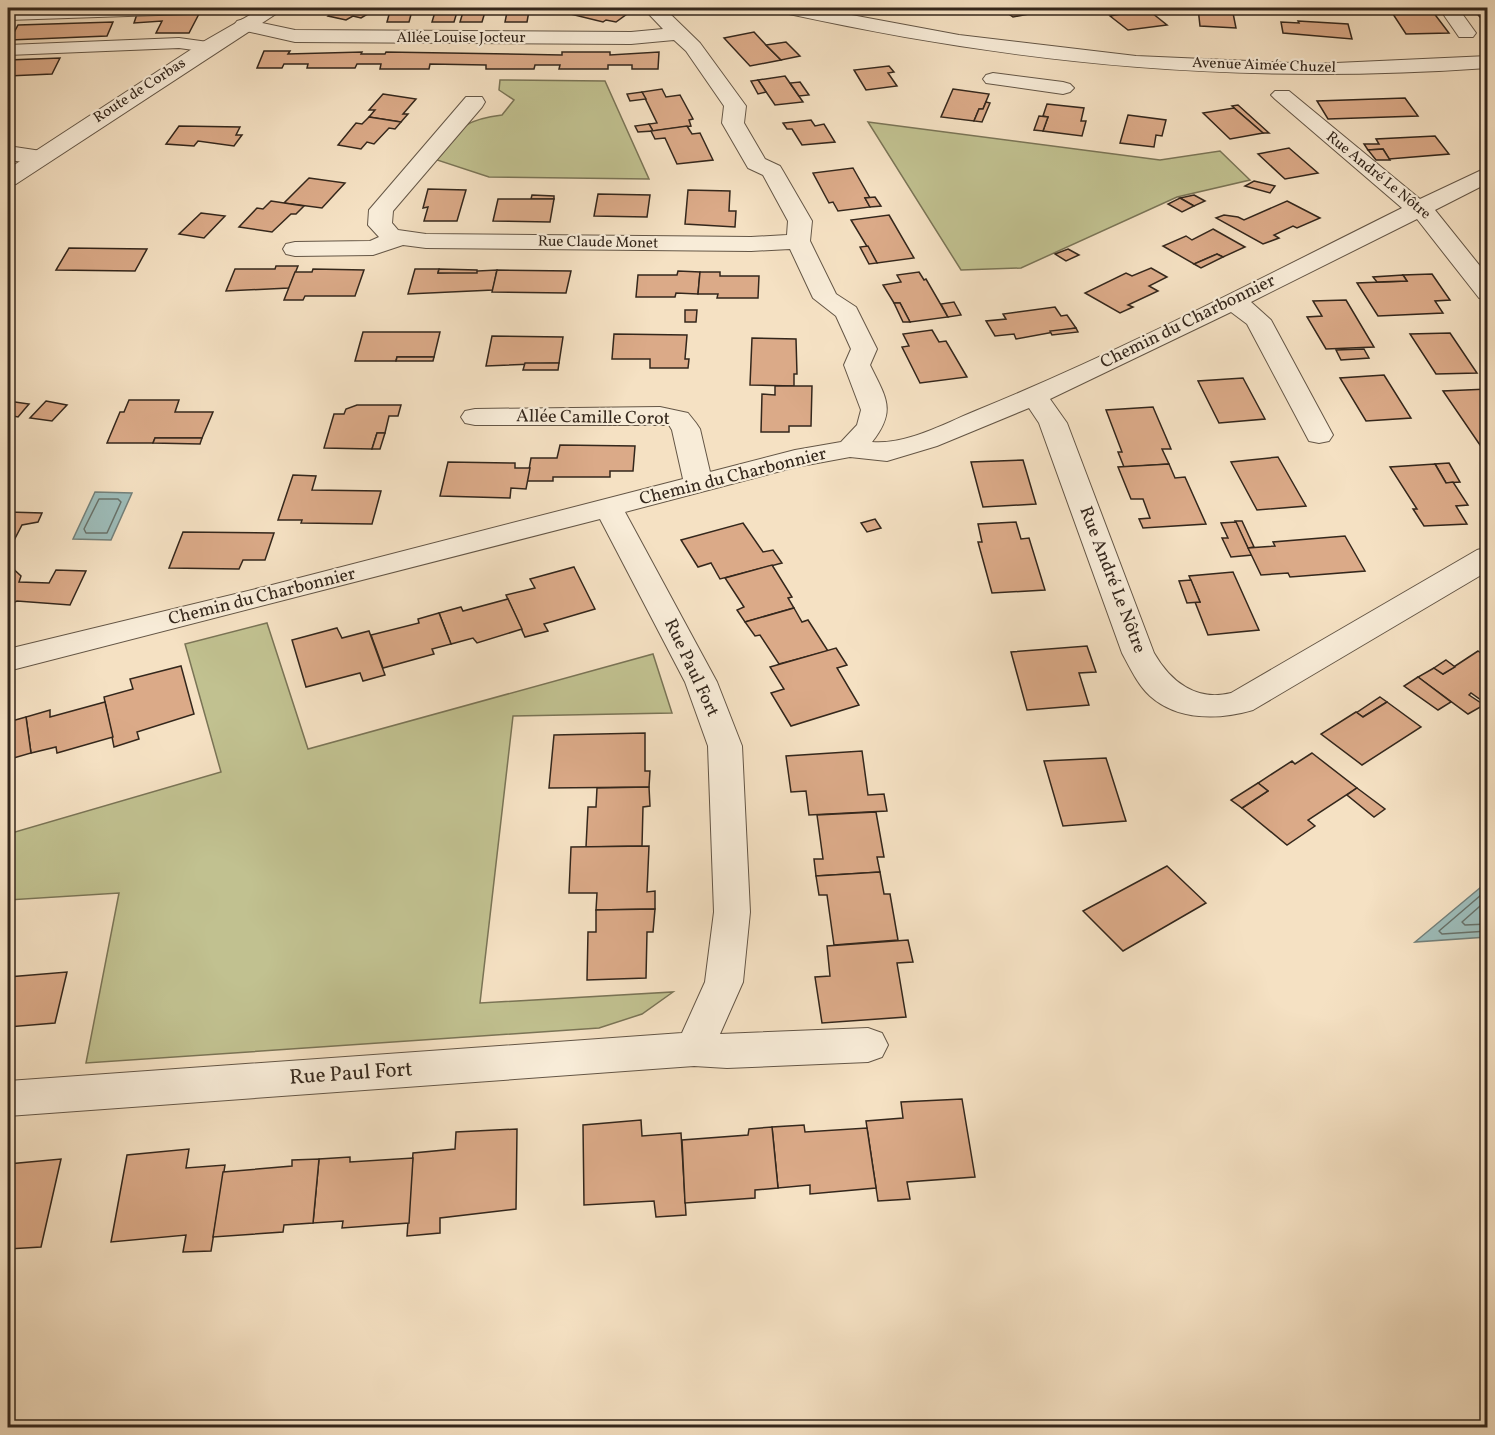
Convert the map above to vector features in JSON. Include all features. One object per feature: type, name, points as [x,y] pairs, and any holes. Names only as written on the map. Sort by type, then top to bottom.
[{"type":"street","name":"Route de Corbas","points":[[8,179],[208,47],[274,8]]},
{"type":"street","points":[[652,8],[693,47],[735,106],[733,123],[756,163],[772,171],[800,222],[798,241],[826,298],[847,312],[864,349],[857,365],[874,402],[875,416],[870,430],[850,449]]},
{"type":"street","name":"Avenue Aimée Chuzel","points":[[789,8],[894,30],[1041,53],[1242,67],[1337,69],[1488,62]]},
{"type":"street","points":[[1448,8],[1467,33]]},
{"type":"street","name":"Allée Louise Jocteur","points":[[244,25],[295,36],[631,38],[679,33]]},
{"type":"street","points":[[1030,83],[1041,53]]},
{"type":"street","points":[[993,79],[1063,87]]},
{"type":"street","name":"Rue André Le Nôtre","points":[[1282,95],[1437,226],[1488,293]]},
{"type":"street","points":[[399,238],[391,236],[380,225],[381,210],[474,102]]},
{"type":"street","points":[[8,153],[40,157]]},
{"type":"street","name":"Chemin du Charbonnier","points":[[8,660],[609,509],[698,483],[795,459],[850,449],[887,452],[927,440],[1034,396],[1420,210],[1488,174]]},
{"type":"street","name":"Rue Claude Monet","points":[[295,249],[373,248],[399,238],[426,241],[739,244],[798,241]]},
{"type":"street","points":[[1233,301],[1258,320],[1319,435]]},
{"type":"street","name":"Rue André Le Nôtre","points":[[1034,396],[1053,423],[1138,653],[1162,688],[1178,699],[1211,706],[1241,702],[1488,557]]},
{"type":"street","name":"Allée Camille Corot","points":[[475,417],[660,415],[678,419],[686,429],[698,483]]},
{"type":"street","name":"Rue Paul Fort","points":[[609,509],[701,682],[725,746],[732,912],[724,982],[694,1049]]},
{"type":"street","name":"Rue Paul Fort","points":[[8,1099],[694,1049],[727,1051],[868,1045]]},
{"type":"lane","points":[[8,15],[218,8]]},
{"type":"lane","points":[[266,8],[274,8]]},
{"type":"lane","points":[[8,50],[179,43],[208,47]]},
{"type":"green space","points":[[500,80],[605,81],[649,179],[489,177],[434,159],[469,123],[502,115],[514,100],[499,90]]},
{"type":"green space","points":[[868,122],[1160,160],[1220,151],[1250,180],[1177,197],[1021,268],[961,270]]},
{"type":"green space","points":[[267,623],[308,749],[653,654],[672,713],[513,716],[480,1003],[673,992],[642,1014],[599,1028],[86,1063],[119,893],[8,900],[8,834],[221,772],[185,644]]},
{"type":"water","points":[[95,492],[132,493],[111,540],[73,539]]},
{"type":"water","points":[[1487,882],[1487,937],[1415,942]]},
{"type":"building","points":[[337,8],[378,8],[361,18],[353,16],[346,20],[328,16]]},
{"type":"building","points":[[436,8],[458,8],[457,12],[435,12]]},
{"type":"building","points":[[464,8],[486,8],[485,12],[463,12]]},
{"type":"building","points":[[546,8],[622,8],[617,11],[627,14],[616,22],[606,20],[603,22]]},
{"type":"building","points":[[1000,8],[1060,8],[1013,17]]},
{"type":"building","points":[[1198,8],[1227,8],[1228,13],[1233,13],[1236,28],[1200,26]]},
{"type":"building","points":[[1389,8],[1430,8],[1449,33],[1406,34]]},
{"type":"building","points":[[1147,9],[1167,25],[1128,30],[1110,16]]},
{"type":"building","points":[[390,11],[412,11],[409,22],[387,22]]},
{"type":"building","points":[[529,11],[527,22],[505,22],[507,12]]},
{"type":"building","points":[[1475,11],[1488,11],[1488,27]]},
{"type":"building","points":[[200,12],[189,33],[156,33],[162,21],[134,23],[137,14]]},
{"type":"building","points":[[435,12],[457,12],[454,22],[432,22]]},
{"type":"building","points":[[463,12],[485,12],[482,22],[460,22]]},
{"type":"building","points":[[1298,21],[1348,24],[1352,39],[1283,33],[1281,22],[1299,23]]},
{"type":"building","points":[[113,22],[107,36],[10,40],[18,25]]},
{"type":"building","points":[[754,32],[781,60],[750,66],[724,38]]},
{"type":"building","points":[[786,42],[800,56],[781,60],[766,45]]},
{"type":"building","points":[[264,51],[290,51],[288,54],[362,52],[361,54],[385,54],[386,52],[562,55],[562,52],[610,52],[610,55],[659,52],[658,69],[632,69],[632,65],[608,65],[608,69],[559,69],[560,65],[535,65],[534,69],[486,69],[486,65],[430,64],[429,69],[380,69],[381,64],[357,64],[355,68],[307,68],[308,64],[284,64],[282,68],[257,68]]},
{"type":"building","points":[[60,58],[52,74],[8,76],[8,60]]},
{"type":"building","points":[[889,66],[894,72],[888,73],[897,86],[866,90],[854,70]]},
{"type":"building","points":[[785,76],[803,102],[775,105],[758,80]]},
{"type":"building","points":[[758,80],[766,92],[758,94],[751,81]]},
{"type":"building","points":[[800,82],[809,95],[799,96],[790,83]]},
{"type":"building","points":[[662,89],[666,97],[680,95],[693,119],[689,120],[691,126],[653,131],[649,124],[657,123],[642,92]]},
{"type":"building","points":[[953,89],[989,94],[983,109],[979,109],[974,121],[941,117]]},
{"type":"building","points":[[642,92],[646,99],[630,101],[627,94]]},
{"type":"building","points":[[383,94],[416,99],[403,114],[408,114],[401,122],[369,117],[375,110],[369,110]]},
{"type":"building","points":[[1405,98],[1418,116],[1328,119],[1317,101]]},
{"type":"building","points":[[986,102],[990,103],[982,122],[974,121],[979,109],[983,109]]},
{"type":"building","points":[[1047,104],[1084,108],[1081,121],[1086,121],[1082,136],[1043,131],[1048,117],[1043,116]]},
{"type":"building","points":[[1238,105],[1269,133],[1263,133],[1232,106]]},
{"type":"building","points":[[1234,108],[1263,133],[1230,139],[1203,113]]},
{"type":"building","points":[[1128,115],[1166,120],[1162,136],[1156,135],[1154,147],[1120,143]]},
{"type":"building","points":[[1039,116],[1048,117],[1043,131],[1034,130]]},
{"type":"building","points":[[369,117],[401,122],[395,129],[389,128],[374,144],[367,142],[361,149],[338,145],[356,123],[362,124]]},
{"type":"building","points":[[811,120],[815,126],[824,124],[835,142],[802,145],[792,129],[787,129],[783,123]]},
{"type":"building","points":[[649,124],[653,131],[638,132],[635,126]]},
{"type":"building","points":[[179,126],[240,127],[236,135],[242,135],[234,146],[198,141],[194,146],[166,144]]},
{"type":"building","points":[[687,126],[692,134],[700,133],[713,160],[677,164],[665,138],[655,139],[651,131]]},
{"type":"building","points":[[1435,136],[1449,154],[1389,159],[1383,149],[1368,150],[1364,144],[1379,144],[1376,139]]},
{"type":"building","points":[[1289,148],[1318,173],[1285,179],[1258,154]]},
{"type":"building","points":[[1383,149],[1390,160],[1376,160],[1368,150]]},
{"type":"building","points":[[853,168],[870,198],[865,198],[870,207],[838,211],[833,202],[829,203],[813,173]]},
{"type":"building","points":[[309,178],[345,183],[322,208],[284,203]]},
{"type":"building","points":[[1254,181],[1275,186],[1270,193],[1245,186]]},
{"type":"building","points":[[428,189],[466,190],[457,221],[424,221],[428,207],[423,208]]},
{"type":"building","points":[[688,190],[730,191],[729,211],[736,211],[735,227],[685,224]]},
{"type":"building","points":[[598,194],[650,195],[647,217],[594,216]]},
{"type":"building","points":[[532,195],[554,196],[554,199],[531,199]]},
{"type":"building","points":[[1194,195],[1205,201],[1194,206],[1180,198]]},
{"type":"building","points":[[875,197],[881,206],[870,207],[865,198]]},
{"type":"building","points":[[1180,198],[1194,206],[1182,212],[1168,204]]},
{"type":"building","points":[[498,199],[554,199],[550,222],[493,221]]},
{"type":"building","points":[[271,201],[304,206],[296,214],[291,214],[272,232],[239,227],[257,208],[263,209]]},
{"type":"building","points":[[1287,201],[1320,218],[1297,228],[1293,226],[1274,235],[1279,238],[1263,244],[1216,218],[1224,215],[1244,220]]},
{"type":"building","points":[[201,213],[225,216],[204,238],[179,234]]},
{"type":"building","points":[[889,215],[914,258],[877,263],[851,220]]},
{"type":"building","points":[[1213,229],[1245,247],[1223,257],[1217,254],[1194,264],[1163,246],[1186,236],[1192,240]]},
{"type":"building","points":[[868,246],[877,263],[869,264],[860,247]]},
{"type":"building","points":[[69,248],[147,249],[135,271],[56,270]]},
{"type":"building","points":[[1068,249],[1079,255],[1066,261],[1055,254]]},
{"type":"building","points":[[1217,254],[1223,257],[1201,268],[1194,264]]},
{"type":"building","points":[[276,266],[298,266],[289,288],[226,291],[235,269],[275,269]]},
{"type":"building","points":[[1151,268],[1167,277],[1149,286],[1158,291],[1128,305],[1133,307],[1120,313],[1085,293],[1126,273],[1132,276]]},
{"type":"building","points":[[313,269],[364,270],[355,296],[305,296],[303,300],[284,300],[295,272],[312,272]]},
{"type":"building","points":[[415,269],[439,269],[438,273],[497,270],[493,290],[408,294]]},
{"type":"building","points":[[439,269],[477,270],[477,273],[438,273]]},
{"type":"building","points":[[497,270],[571,271],[566,293],[492,292]]},
{"type":"building","points":[[678,271],[700,272],[698,294],[676,293],[675,297],[636,297],[638,275],[677,275]]},
{"type":"building","points":[[700,272],[720,272],[720,276],[759,276],[758,298],[717,298],[718,294],[698,294]]},
{"type":"building","points":[[919,272],[924,280],[926,279],[948,317],[910,322],[900,303],[894,303],[883,285],[901,282],[897,275]]},
{"type":"building","points":[[1432,274],[1450,300],[1435,301],[1443,313],[1378,316],[1357,283],[1407,281],[1403,275]]},
{"type":"building","points":[[1403,275],[1407,281],[1377,282],[1373,277]]},
{"type":"building","points":[[1346,300],[1374,347],[1326,349],[1307,317],[1322,316],[1313,301]]},
{"type":"building","points":[[954,302],[961,315],[948,317],[941,304]]},
{"type":"building","points":[[894,303],[900,303],[910,322],[903,322]]},
{"type":"building","points":[[1055,307],[1061,316],[1067,315],[1076,328],[1016,339],[1014,334],[995,336],[986,321],[1006,319],[1003,314]]},
{"type":"building","points":[[685,310],[697,310],[696,322],[685,322]]},
{"type":"building","points":[[1076,328],[1078,332],[1052,335],[1050,331]]},
{"type":"building","points":[[932,330],[939,342],[946,341],[967,377],[920,383],[902,347],[909,346],[903,334]]},
{"type":"building","points":[[363,332],[440,332],[434,357],[397,357],[396,361],[355,361]]},
{"type":"building","points":[[1450,333],[1477,373],[1436,374],[1410,334]]},
{"type":"building","points":[[614,334],[687,335],[685,359],[689,359],[688,368],[650,368],[650,359],[612,359]]},
{"type":"building","points":[[492,336],[563,337],[559,363],[486,366]]},
{"type":"building","points":[[752,338],[796,339],[797,374],[794,374],[794,386],[750,385]]},
{"type":"building","points":[[1364,349],[1369,358],[1341,360],[1336,350]]},
{"type":"building","points":[[397,357],[434,357],[433,361],[396,361]]},
{"type":"building","points":[[525,363],[559,363],[558,370],[523,370]]},
{"type":"building","points":[[1384,375],[1411,418],[1366,421],[1340,378]]},
{"type":"building","points":[[1243,378],[1265,419],[1219,423],[1198,381]]},
{"type":"building","points":[[775,386],[812,386],[811,426],[789,426],[789,432],[761,432],[762,394],[775,395]]},
{"type":"building","points":[[1488,389],[1488,448],[1482,448],[1443,391]]},
{"type":"building","points":[[129,400],[179,400],[175,412],[213,412],[202,438],[155,438],[153,443],[107,443],[120,412],[124,412]]},
{"type":"building","points":[[8,401],[29,404],[18,417],[8,415]]},
{"type":"building","points":[[46,401],[67,405],[52,421],[30,418]]},
{"type":"building","points":[[357,405],[401,405],[398,416],[389,416],[385,433],[377,433],[372,449],[324,448],[334,414],[344,414],[346,409]]},
{"type":"building","points":[[1153,407],[1171,449],[1162,449],[1169,464],[1124,467],[1118,452],[1122,452],[1106,410]]},
{"type":"building","points":[[377,433],[385,433],[380,449],[372,449]]},
{"type":"building","points":[[155,438],[202,438],[200,444],[153,443]]},
{"type":"building","points":[[560,445],[635,446],[633,471],[610,471],[610,477],[553,477],[553,481],[527,481],[531,458],[557,458]]},
{"type":"building","points":[[1278,457],[1306,506],[1257,510],[1231,462]]},
{"type":"building","points":[[1023,460],[1036,504],[983,507],[971,462]]},
{"type":"building","points":[[448,462],[515,463],[515,468],[530,468],[526,489],[511,488],[510,498],[440,496]]},
{"type":"building","points":[[1449,463],[1460,482],[1446,483],[1435,464]]},
{"type":"building","points":[[1169,464],[1175,478],[1185,477],[1206,524],[1143,528],[1139,519],[1150,518],[1143,499],[1131,499],[1118,467]]},
{"type":"building","points":[[1435,464],[1446,483],[1453,482],[1468,505],[1456,506],[1467,524],[1424,526],[1413,509],[1417,509],[1390,467]]},
{"type":"building","points":[[293,475],[316,476],[312,490],[381,491],[372,524],[301,523],[302,520],[278,520]]},
{"type":"building","points":[[8,512],[42,513],[38,522],[22,525],[8,552]]},
{"type":"building","points":[[875,519],[881,528],[867,532],[861,523]]},
{"type":"building","points":[[1235,521],[1242,521],[1254,547],[1248,548]]},
{"type":"building","points":[[1016,522],[1021,539],[1029,538],[1045,590],[992,593],[978,542],[982,542],[978,524]]},
{"type":"building","points":[[1236,522],[1252,555],[1231,557],[1222,538],[1228,538],[1221,523]]},
{"type":"building","points":[[743,523],[763,552],[773,550],[782,563],[720,579],[711,563],[698,567],[681,540]]},
{"type":"building","points":[[183,532],[274,533],[265,560],[243,560],[239,569],[169,568]]},
{"type":"building","points":[[1345,536],[1365,571],[1290,577],[1288,573],[1261,575],[1248,548],[1275,546],[1273,542]]},
{"type":"building","points":[[8,564],[21,576],[19,582],[49,583],[56,570],[86,571],[70,605],[17,601],[8,605]]},
{"type":"building","points":[[772,565],[792,597],[788,598],[794,608],[745,622],[737,610],[744,607],[725,578]]},
{"type":"building","points":[[574,567],[595,609],[544,624],[548,631],[525,637],[506,595],[535,588],[530,579]]},
{"type":"building","points":[[1233,572],[1259,630],[1208,635],[1195,602],[1200,602],[1189,576]]},
{"type":"building","points":[[1191,580],[1200,602],[1187,603],[1179,581]]},
{"type":"building","points":[[508,599],[522,629],[477,643],[473,638],[451,644],[439,613],[461,607],[463,611]]},
{"type":"building","points":[[794,608],[802,622],[808,620],[828,651],[779,664],[760,635],[755,636],[745,622]]},
{"type":"building","points":[[439,613],[451,644],[432,649],[434,654],[383,668],[371,635],[419,623],[418,619]]},
{"type":"building","points":[[337,628],[342,638],[369,631],[385,675],[363,681],[360,673],[306,687],[292,640]]},
{"type":"building","points":[[1087,646],[1096,672],[1079,673],[1089,705],[1027,710],[1011,652]]},
{"type":"building","points":[[836,648],[847,665],[837,668],[859,705],[791,726],[771,693],[784,689],[770,667]]},
{"type":"building","points":[[1478,651],[1488,658],[1488,705],[1471,693],[1469,695],[1484,705],[1468,714],[1418,677],[1434,668],[1443,674]]},
{"type":"building","points":[[1446,660],[1455,667],[1443,674],[1434,668]]},
{"type":"building","points":[[181,666],[194,714],[137,732],[139,739],[114,747],[104,697],[133,689],[130,679]]},
{"type":"building","points":[[1418,677],[1451,702],[1438,710],[1404,686]]},
{"type":"building","points":[[1380,697],[1387,702],[1363,717],[1356,713]]},
{"type":"building","points":[[105,702],[113,737],[57,753],[56,747],[31,753],[26,717],[50,710],[50,717]]},
{"type":"building","points":[[1387,702],[1421,727],[1362,765],[1321,734],[1356,712],[1363,717]]},
{"type":"building","points":[[26,717],[31,753],[10,759],[11,764],[8,765],[8,722]]},
{"type":"building","points":[[645,733],[645,771],[650,771],[649,787],[549,788],[554,735]]},
{"type":"building","points":[[862,751],[868,795],[884,794],[887,811],[809,815],[806,791],[791,792],[786,756]]},
{"type":"building","points":[[1312,753],[1357,788],[1308,820],[1315,826],[1287,845],[1242,808],[1268,791],[1258,783],[1292,761],[1295,764]]},
{"type":"building","points":[[1106,758],[1126,821],[1063,826],[1044,761]]},
{"type":"building","points":[[1258,783],[1268,791],[1242,808],[1231,800]]},
{"type":"building","points":[[649,787],[650,806],[643,807],[642,846],[586,847],[588,807],[596,807],[597,788]]},
{"type":"building","points":[[1357,788],[1385,809],[1374,817],[1347,795]]},
{"type":"building","points":[[876,812],[884,857],[877,857],[880,872],[816,876],[814,859],[823,859],[817,815]]},
{"type":"building","points":[[649,846],[647,892],[655,891],[655,909],[596,910],[597,893],[569,893],[571,847]]},
{"type":"building","points":[[1167,866],[1206,903],[1123,951],[1083,911]]},
{"type":"building","points":[[880,872],[884,894],[890,894],[898,940],[834,945],[827,895],[819,895],[816,876]]},
{"type":"building","points":[[655,909],[653,932],[647,932],[646,978],[587,980],[588,932],[596,932],[596,910]]},
{"type":"building","points":[[908,940],[913,962],[897,963],[906,1017],[822,1023],[815,977],[830,976],[827,946]]},
{"type":"building","points":[[67,972],[55,1023],[8,1027],[8,977]]},
{"type":"building","points":[[962,1099],[975,1177],[907,1182],[910,1199],[878,1201],[866,1121],[903,1118],[901,1102]]},
{"type":"building","points":[[641,1120],[642,1136],[681,1133],[686,1215],[656,1217],[654,1201],[584,1205],[583,1125]]},
{"type":"building","points":[[804,1125],[805,1132],[867,1128],[876,1188],[810,1194],[810,1185],[778,1188],[772,1127]]},
{"type":"building","points":[[772,1127],[778,1188],[755,1190],[755,1198],[685,1203],[682,1140],[748,1135],[749,1129]]},
{"type":"building","points":[[517,1129],[516,1209],[440,1218],[440,1233],[407,1236],[413,1153],[455,1149],[456,1132]]},
{"type":"building","points":[[189,1149],[186,1168],[225,1165],[211,1251],[183,1252],[186,1235],[111,1242],[127,1155]]},
{"type":"building","points":[[350,1157],[350,1162],[413,1158],[409,1223],[342,1228],[343,1221],[313,1223],[319,1159]]},
{"type":"building","points":[[61,1159],[41,1247],[8,1249],[8,1164]]},
{"type":"building","points":[[319,1159],[313,1223],[284,1225],[283,1232],[213,1237],[223,1172],[292,1166],[292,1160]]}]
